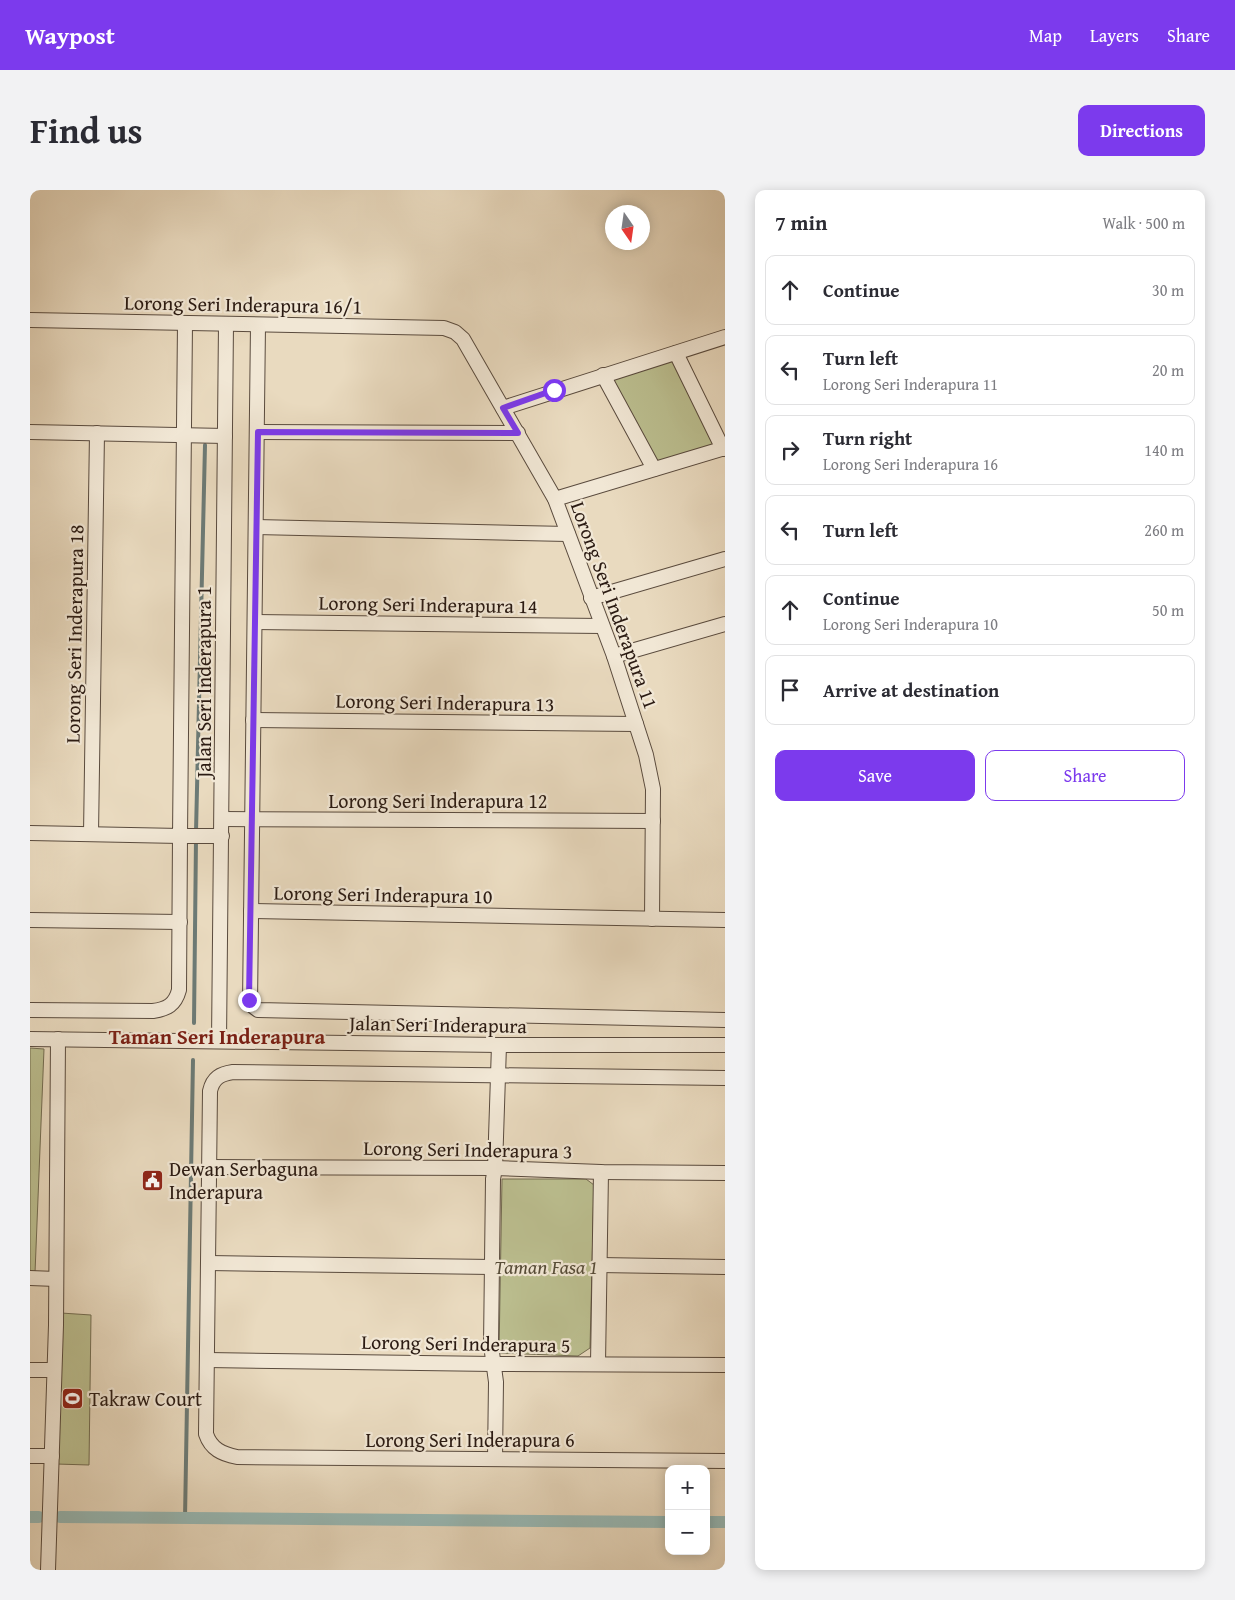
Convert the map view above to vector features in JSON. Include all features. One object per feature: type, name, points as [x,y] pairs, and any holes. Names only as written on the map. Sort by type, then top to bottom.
[{"type":"street","name":"Lorong Seri Inderapura 16/1","points":[[30,320],[444,328],[455,332]]},
{"type":"street","points":[[30,1010],[153,1011],[162,1009],[176,999],[179,990],[180,922],[186,835],[183,435],[185,323]]},
{"type":"street","name":"Jalan Seri Inderapura 1","points":[[220,1041],[216,836],[222,819],[226,324]]},
{"type":"street","points":[[250,911],[258,324]]},
{"type":"street","name":"Lorong Seri Inderapura 11","points":[[455,332],[463,339],[555,499],[614,656],[651,774],[653,789],[652,919]]},
{"type":"street","points":[[503,408],[725,337]]},
{"type":"street","points":[[555,499],[724,448],[676,352]]},
{"type":"street","points":[[603,375],[654,469]]},
{"type":"street","points":[[30,432],[225,436]]},
{"type":"street","points":[[258,432],[518,433]]},
{"type":"street","name":"Lorong Seri Inderapura 18","points":[[91,834],[97,433]]},
{"type":"street","points":[[256,527],[568,534]]},
{"type":"street","points":[[592,598],[725,559]]},
{"type":"street","name":"Lorong Seri Inderapura 14","points":[[255,622],[602,626]]},
{"type":"street","points":[[614,656],[725,624]]},
{"type":"street","name":"Lorong Seri Inderapura 13","points":[[253,720],[636,724]]},
{"type":"street","name":"Lorong Seri Inderapura 12","points":[[222,819],[653,821]]},
{"type":"street","points":[[30,833],[216,836]]},
{"type":"street","name":"Lorong Seri Inderapura 10","points":[[725,920],[250,911],[249,1000],[252,1007],[258,1010],[725,1020]]},
{"type":"street","points":[[30,920],[180,922]]},
{"type":"street","name":"Jalan Seri Inderapura","points":[[30,1039],[499,1045],[725,1045]]},
{"type":"street","points":[[48,1570],[56,1279],[58,1039]]},
{"type":"street","points":[[494,1459],[496,1382],[491,1345],[493,1179],[495,1168],[499,1045]]},
{"type":"street","points":[[208,1360],[210,1091],[216,1077],[242,1072],[725,1078]]},
{"type":"street","name":"Lorong Seri Inderapura 3","points":[[210,1167],[495,1168],[601,1172],[725,1173]]},
{"type":"street","points":[[598,1364],[601,1172]]},
{"type":"street","points":[[209,1263],[492,1267]]},
{"type":"street","points":[[599,1265],[725,1267]]},
{"type":"street","points":[[30,1278],[56,1279]]},
{"type":"street","name":"Lorong Seri Inderapura 5","points":[[208,1360],[725,1365]]},
{"type":"street","name":"Lorong Seri Inderapura 6","points":[[208,1360],[206,1434],[209,1442],[225,1455],[236,1457],[725,1461]]},
{"type":"street","points":[[30,1370],[54,1370]]},
{"type":"street","points":[[30,1456],[52,1456]]},
{"type":"green space","points":[[676,353],[723,449],[654,469],[603,375]]},
{"type":"green space","points":[[30,1048],[44,1049],[35,1273],[30,1272]]},
{"type":"green space","name":"Taman Fasa 1","points":[[502,1179],[586,1179],[594,1185],[590,1348],[578,1356],[499,1353]]},
{"type":"green space","points":[[61,1313],[91,1315],[89,1465],[56,1464]]},
{"type":"waterway","points":[[196,832],[205,445]]},
{"type":"waterway","points":[[194,1023],[196,839]]},
{"type":"waterway","points":[[185,1518],[193,1060]]},
{"type":"waterway","points":[[30,1517],[39,1517]]},
{"type":"waterway","points":[[60,1517],[665,1522]]},
{"type":"waterway","points":[[710,1522],[725,1522]]},
{"type":"place","name":"Dewan Serbaguna Inderapura","points":[[153,1180]]},
{"type":"place","name":"Takraw Court","points":[[73,1398]]},
{"type":"district","name":"Taman Seri Inderapura","points":[[217,1036]]},
{"type":"route","points":[[249,1000],[258,432],[518,433],[503,408],[554,390]]}]
